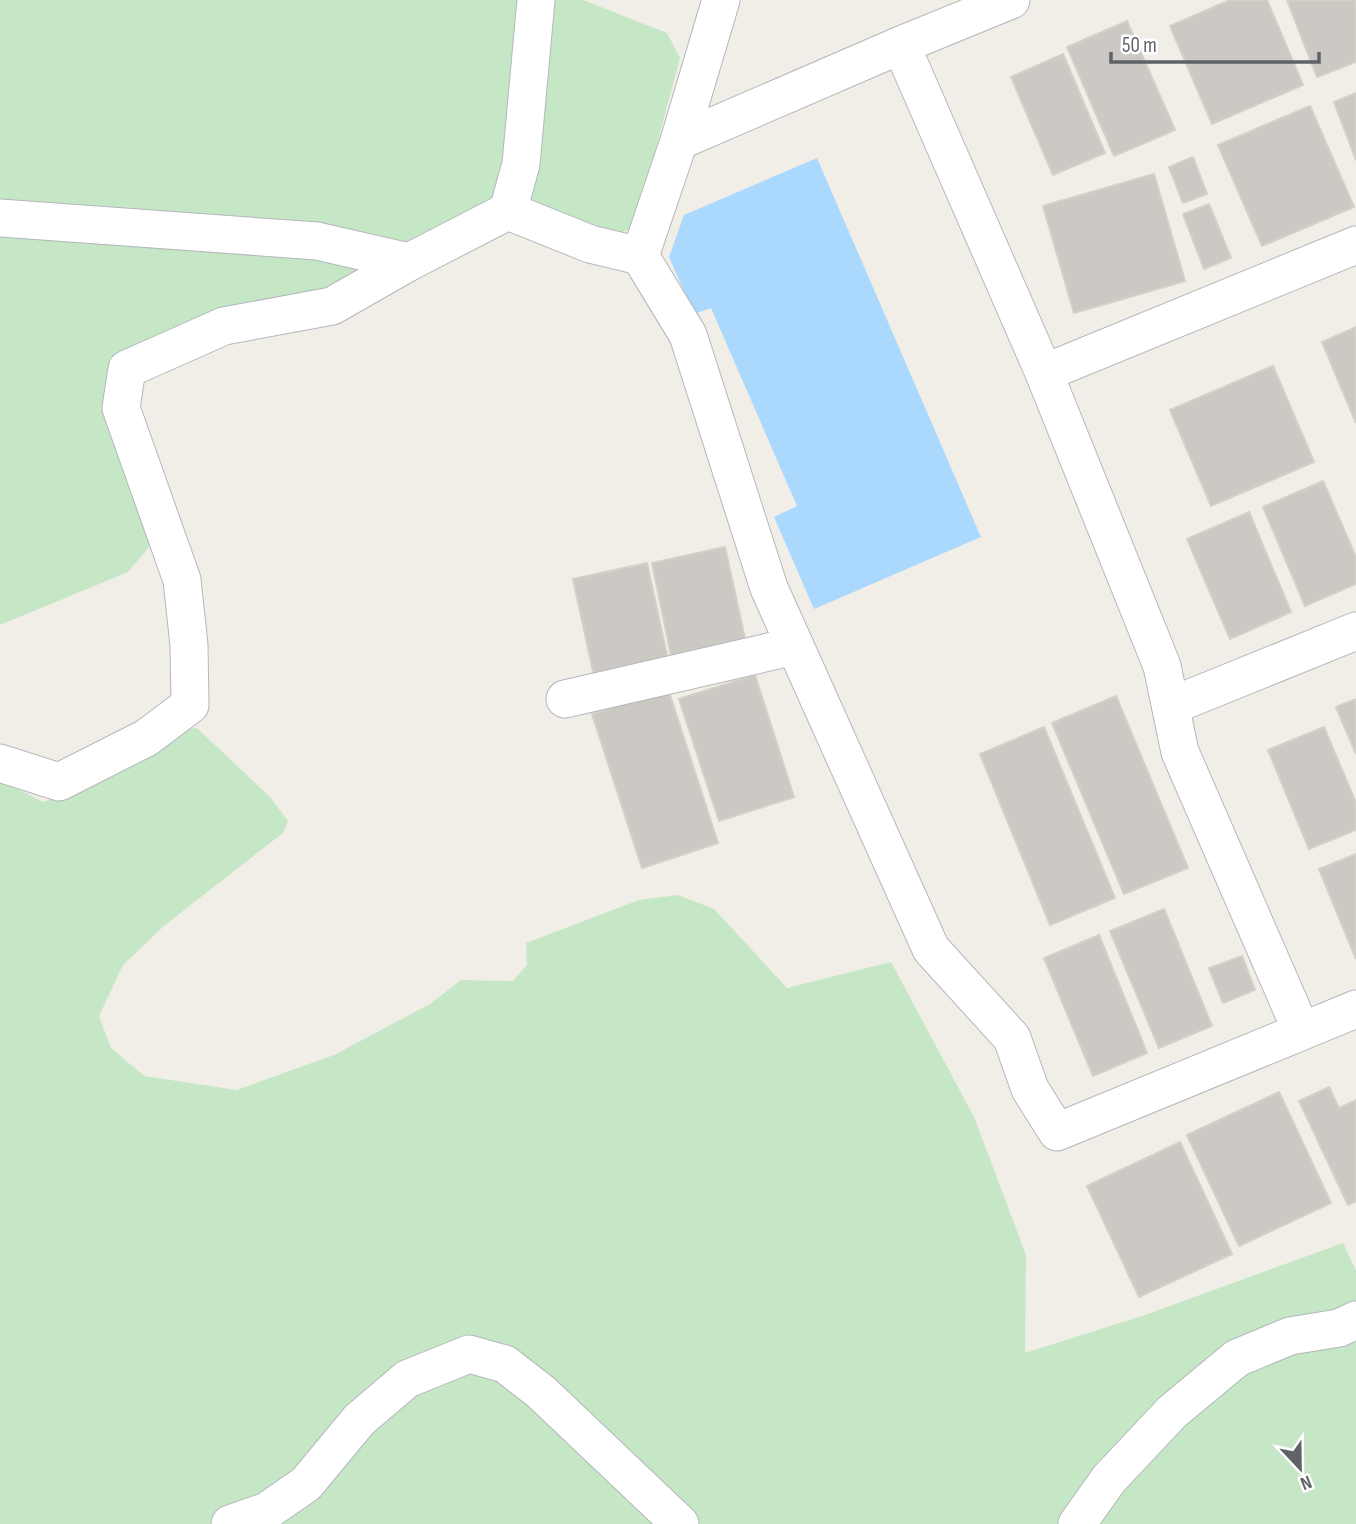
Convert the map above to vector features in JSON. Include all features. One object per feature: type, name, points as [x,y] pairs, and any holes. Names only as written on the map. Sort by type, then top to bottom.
[{"type":"street","points":[[0,763],[60,782],[146,738],[190,705],[189,645],[182,580],[121,408],[127,369],[224,326],[332,306],[409,262],[508,211],[521,164],[536,0]]},
{"type":"street","points":[[640,256],[679,141],[721,0]]},
{"type":"street","points":[[679,141],[1011,0]]},
{"type":"street","points":[[901,45],[1044,373],[1162,666],[1180,752],[1301,1030]]},
{"type":"street","points":[[701,67],[748,111]]},
{"type":"street","points":[[508,211],[590,244],[640,256],[688,335],[769,588],[931,948],[1012,1038],[1030,1089],[1057,1132],[1356,1009]]},
{"type":"street","points":[[0,218],[317,241],[409,262]]},
{"type":"street","points":[[1044,373],[1356,245]]},
{"type":"street","points":[[1171,706],[1356,631]]},
{"type":"street","points":[[565,699],[795,646]]},
{"type":"street","points":[[1077,1524],[1109,1479],[1172,1412],[1237,1358],[1290,1336],[1339,1328],[1356,1320]]},
{"type":"street","points":[[230,1524],[267,1511],[306,1484],[359,1420],[407,1379],[469,1354],[505,1364],[541,1392],[680,1524]]},
{"type":"green space","points":[[0,0],[583,0],[667,33],[680,58],[635,227],[608,238],[522,198],[329,293],[124,361],[158,536],[128,572],[0,625]]},
{"type":"green space","points":[[197,728],[270,797],[288,821],[283,833],[165,925],[123,965],[99,1016],[111,1048],[144,1076],[237,1090],[334,1055],[430,1004],[461,980],[513,981],[527,965],[526,943],[639,900],[678,895],[714,909],[787,988],[891,962],[974,1117],[1026,1255],[1025,1353],[1145,1315],[1343,1243],[1356,1271],[1356,1524],[0,1524],[0,780],[43,802],[80,788],[186,729]]},
{"type":"water","points":[[817,158],[981,537],[814,609],[774,517],[797,506],[711,308],[694,314],[669,257],[684,215]]},
{"type":"building","points":[[1230,0],[1267,0],[1303,85],[1212,124],[1170,26]]},
{"type":"building","points":[[1287,0],[1356,0],[1356,62],[1317,77]]},
{"type":"building","points":[[1127,21],[1175,130],[1114,156],[1067,47]]},
{"type":"building","points":[[1063,54],[1105,153],[1053,175],[1011,77]]},
{"type":"building","points":[[1356,93],[1356,160],[1334,102]]},
{"type":"building","points":[[1310,106],[1354,207],[1262,246],[1218,145]]},
{"type":"building","points":[[1193,157],[1207,194],[1183,203],[1169,167]]},
{"type":"building","points":[[1154,174],[1185,281],[1074,313],[1043,206]]},
{"type":"building","points":[[1209,204],[1231,258],[1204,269],[1183,214]]},
{"type":"building","points":[[1356,327],[1356,423],[1322,342]]},
{"type":"building","points":[[1273,366],[1314,462],[1211,506],[1170,410]]},
{"type":"building","points":[[1323,481],[1356,557],[1356,584],[1305,606],[1263,507]]},
{"type":"building","points":[[1249,512],[1291,612],[1230,639],[1187,539]]},
{"type":"building","points":[[725,547],[746,643],[672,660],[652,563]]},
{"type":"building","points":[[647,563],[668,660],[594,676],[573,579]]},
{"type":"building","points":[[755,675],[794,797],[719,821],[679,699]]},
{"type":"building","points":[[668,689],[718,843],[642,868],[592,714]]},
{"type":"building","points":[[1116,696],[1188,868],[1124,894],[1052,723]]},
{"type":"building","points":[[1356,699],[1356,754],[1336,707]]},
{"type":"building","points":[[1044,727],[1115,898],[1050,925],[980,754]]},
{"type":"building","points":[[1324,727],[1356,803],[1356,830],[1309,849],[1268,750]]},
{"type":"building","points":[[1356,854],[1356,959],[1319,869]]},
{"type":"building","points":[[1164,909],[1212,1026],[1159,1048],[1110,931]]},
{"type":"building","points":[[1099,935],[1147,1053],[1093,1076],[1044,958]]},
{"type":"building","points":[[1242,956],[1255,990],[1223,1003],[1209,968]]},
{"type":"building","points":[[1329,1087],[1339,1108],[1356,1100],[1356,1201],[1348,1205],[1299,1101]]},
{"type":"building","points":[[1279,1092],[1331,1203],[1239,1246],[1187,1135]]},
{"type":"building","points":[[1180,1142],[1232,1254],[1139,1297],[1087,1186]]}]
